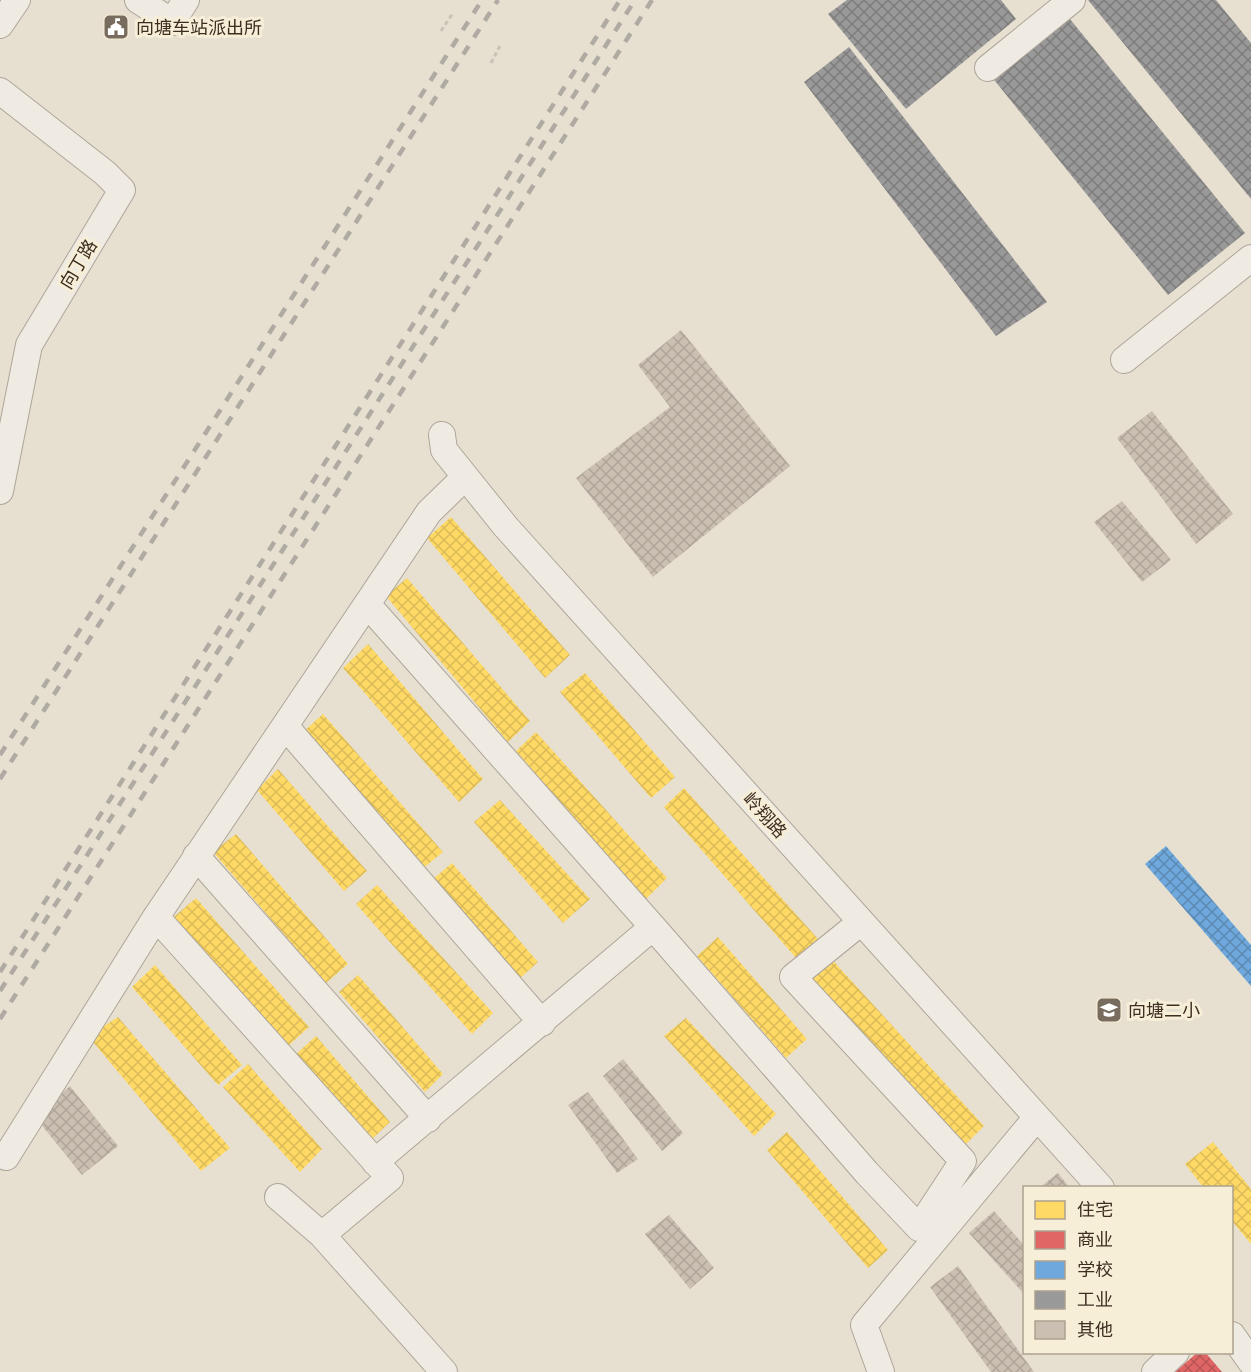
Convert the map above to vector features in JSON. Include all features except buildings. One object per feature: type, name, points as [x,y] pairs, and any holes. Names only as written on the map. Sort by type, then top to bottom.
[{"type":"street","points":[[0,25],[17,0]]},
{"type":"street","points":[[138,0],[172,22],[186,0]]},
{"type":"street","points":[[988,68],[1072,0]]},
{"type":"street","name":"向丁路","points":[[0,91],[105,173],[122,190],[29,345],[0,491]]},
{"type":"street","points":[[1124,360],[1251,258]]},
{"type":"street","name":"岭翔路","points":[[442,435],[444,450],[464,478],[1099,1186]]},
{"type":"street","points":[[6,1157],[196,856],[429,512],[464,478]]},
{"type":"street","points":[[368,604],[867,1173],[919,1228],[963,1161],[793,976],[861,921]]},
{"type":"street","points":[[285,726],[542,1023]]},
{"type":"street","points":[[196,856],[428,1119]]},
{"type":"street","points":[[156,917],[390,1178],[322,1235]]},
{"type":"street","points":[[375,1162],[653,927]]},
{"type":"street","points":[[881,1372],[864,1325],[1037,1117]]},
{"type":"street","points":[[278,1197],[322,1235],[444,1372]]},
{"type":"street","points":[[1233,1336],[1251,1362]]},
{"type":"street","points":[[1155,1372],[1175,1354]]},
{"type":"path","points":[[441,31],[453,13]]},
{"type":"path","points":[[491,63],[500,46]]},
{"type":"railway","points":[[0,755],[482,0]]},
{"type":"railway","points":[[0,779],[498,0]]},
{"type":"railway","points":[[0,972],[620,0]]},
{"type":"railway","points":[[0,991],[635,0]]},
{"type":"railway","points":[[0,1019],[652,0]]},
{"type":"place","name":"向塘车站派出所","points":[[116,27]]},
{"type":"place","name":"向塘二小","points":[[1109,1010]]}]
